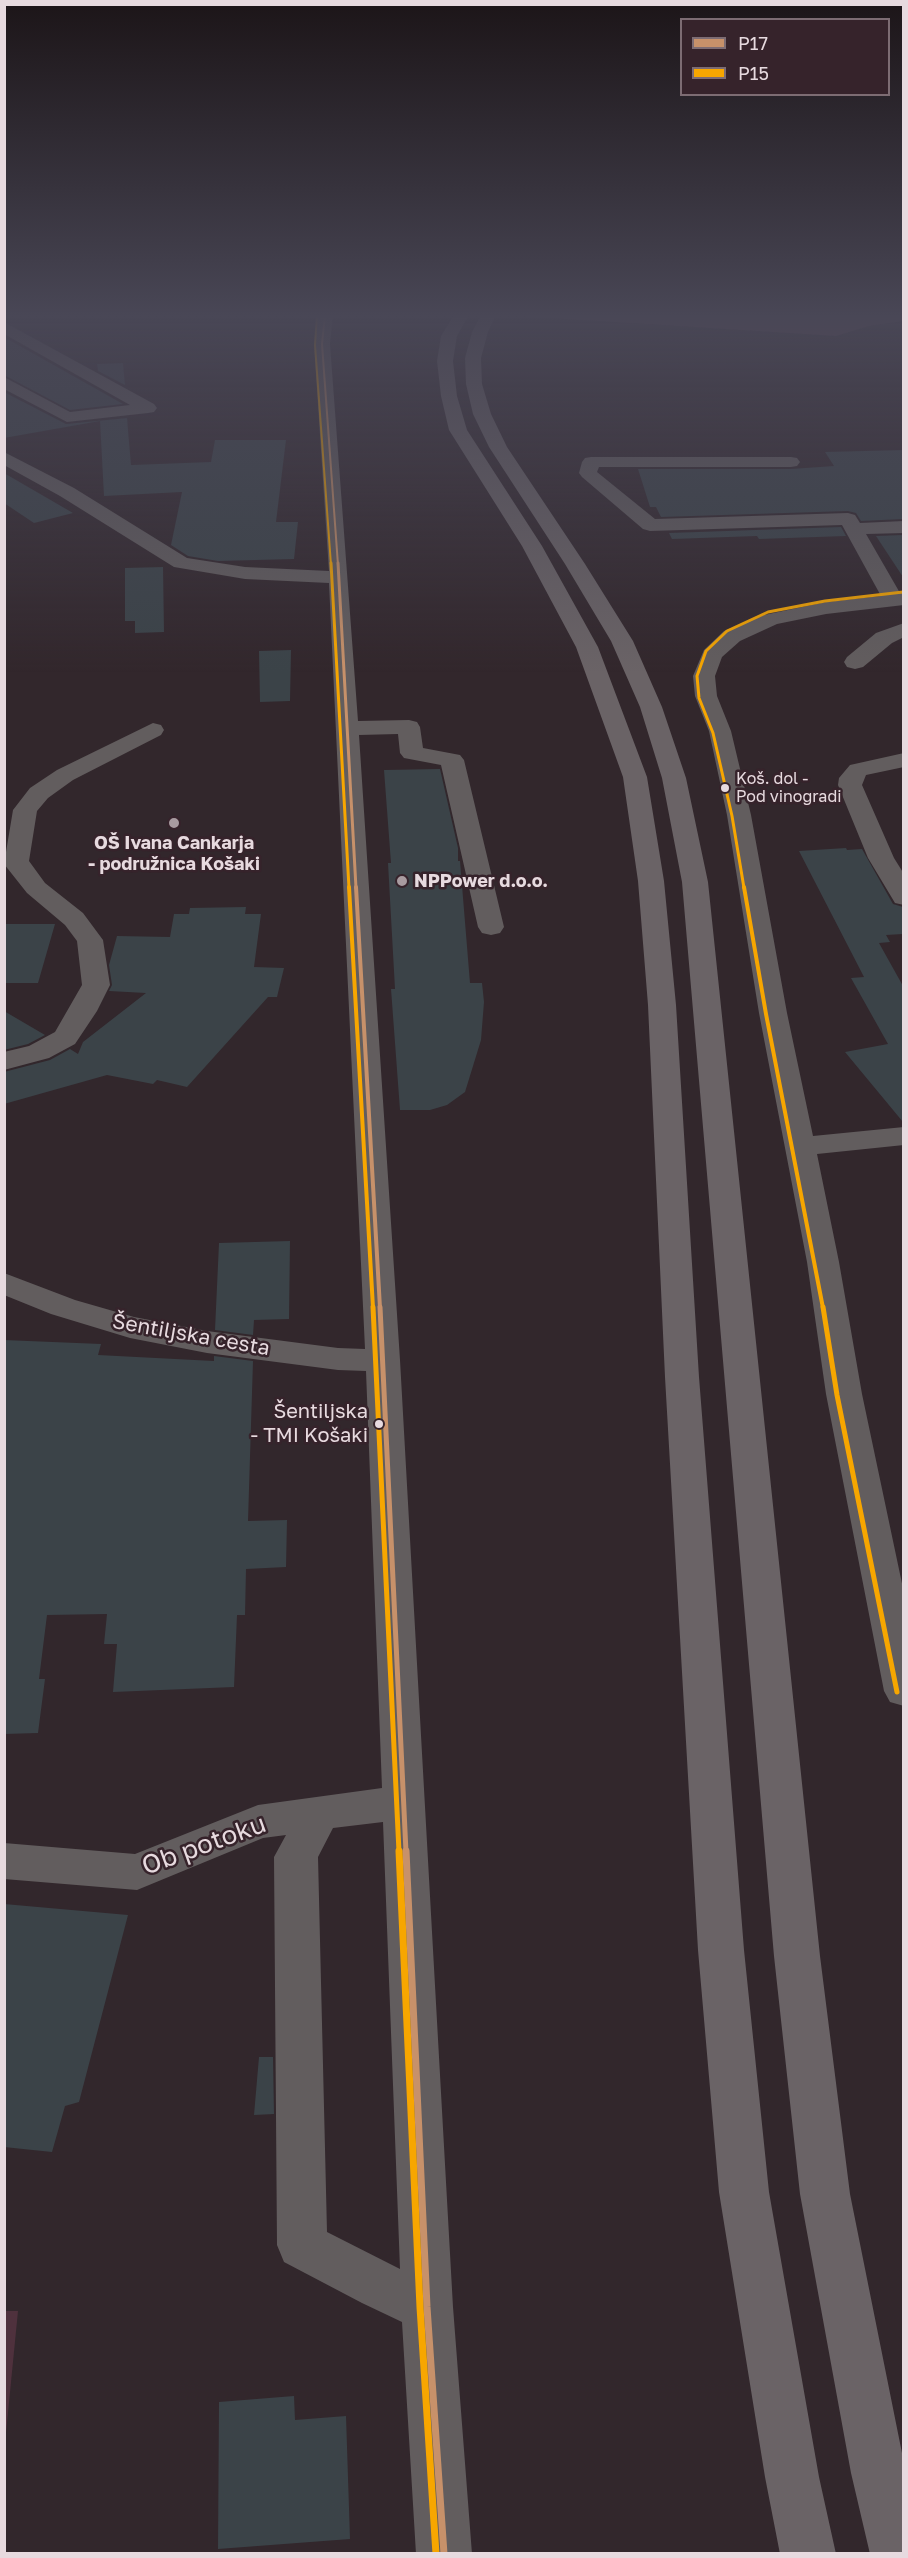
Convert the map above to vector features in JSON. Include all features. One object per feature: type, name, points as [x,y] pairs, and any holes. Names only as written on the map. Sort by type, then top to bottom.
[{"type":"highway","points":[[461,434],[532,546],[587,647],[635,777],[639,800],[651,881],[662,1005],[682,1377],[721,1950],[744,2192],[792,2477],[808,2553]]},
{"type":"highway","points":[[492,434],[498,447],[575,564],[622,641],[651,707],[674,778],[694,882],[744,1381],[797,1956],[825,2193],[878,2473],[898,2553]]},
{"type":"street","points":[[329,434],[339,577],[383,1360],[427,2307],[444,2553]]},
{"type":"street","points":[[4,457],[67,492],[181,563],[245,573],[339,577]]},
{"type":"street","points":[[790,462],[591,462],[588,472],[650,525],[848,519],[899,600],[841,606],[771,619],[732,636],[712,655],[704,676],[706,696],[720,732],[739,815],[773,1013],[823,1262],[844,1394],[903,1691]]},
{"type":"street","points":[[853,529],[903,527]]},
{"type":"street","points":[[841,606],[869,625],[898,632]]},
{"type":"street","points":[[855,662],[898,632]]},
{"type":"street","points":[[346,728],[409,727],[412,753],[452,760],[491,927]]},
{"type":"street","points":[[4,1061],[39,1052],[65,1038],[83,1011],[96,985],[90,940],[74,919],[36,888],[16,862],[25,810],[39,794],[65,775],[125,747],[153,730]]},
{"type":"street","points":[[903,760],[858,770],[851,778],[850,785],[881,858],[903,897]]},
{"type":"street","points":[[801,1146],[903,1136]]},
{"type":"street","name":"Šentiljska cesta","points":[[4,1283],[63,1307],[141,1329],[207,1342],[338,1359],[383,1360]]},
{"type":"street","name":"Ob potoku","points":[[4,1861],[137,1872],[258,1822],[363,1806],[404,1804]]},
{"type":"street","points":[[320,1812],[297,1857],[302,2245],[380,2286],[427,2307]]},
{"type":"shaded area","points":[[4,2311],[18,2311],[5,2443]]},
{"type":"building","points":[[4,434],[24,434],[4,438]]},
{"type":"building","points":[[101,434],[128,434],[131,465],[211,462],[215,440],[286,440],[276,522],[298,522],[294,559],[218,561],[188,556],[171,545],[182,492],[104,496]]},
{"type":"building","points":[[903,450],[903,519],[861,521],[856,513],[848,511],[661,517],[656,507],[650,507],[638,469],[791,469],[834,466],[825,452]]},
{"type":"building","points":[[4,473],[73,513],[34,523],[4,503]]},
{"type":"building","points":[[841,527],[846,536],[672,539],[669,533]]},
{"type":"building","points":[[903,535],[903,577],[876,536]]},
{"type":"building","points":[[163,567],[164,632],[135,633],[135,621],[125,621],[125,568]]},
{"type":"building","points":[[291,650],[290,701],[260,702],[259,651]]},
{"type":"building","points":[[440,769],[458,848],[458,861],[460,861],[470,983],[482,983],[484,1002],[481,1040],[465,1092],[447,1105],[430,1110],[400,1110],[391,989],[395,989],[388,863],[391,863],[384,770]]},
{"type":"building","points":[[846,848],[847,850],[862,849],[893,904],[903,907],[903,934],[886,935],[890,942],[879,943],[903,986],[903,1122],[845,1052],[888,1044],[851,978],[864,977],[799,851]]},
{"type":"building","points":[[246,907],[245,914],[261,914],[254,967],[284,968],[277,997],[268,997],[187,1087],[157,1080],[153,1084],[107,1075],[4,1104],[4,1072],[50,1060],[70,1049],[78,1054],[83,1042],[146,993],[109,991],[112,985],[109,965],[117,936],[170,937],[174,914],[189,914],[190,908]]},
{"type":"building","points":[[4,924],[55,924],[38,983],[4,983]]},
{"type":"building","points":[[4,1011],[45,1035],[28,1044],[4,1050]]},
{"type":"building","points":[[290,1241],[289,1319],[254,1320],[253,1335],[215,1330],[219,1243]]},
{"type":"building","points":[[4,1340],[101,1344],[98,1355],[214,1361],[214,1356],[253,1361],[248,1521],[287,1520],[286,1567],[246,1569],[245,1615],[237,1615],[234,1687],[113,1692],[117,1644],[104,1644],[107,1614],[47,1615],[39,1679],[45,1679],[38,1733],[4,1734]]},
{"type":"building","points":[[4,1904],[128,1915],[79,2102],[65,2106],[52,2152],[4,2147]]},
{"type":"building","points":[[259,2057],[273,2057],[274,2114],[254,2115]]},
{"type":"building","points":[[294,2396],[295,2420],[346,2416],[350,2539],[218,2549],[219,2402]]},
{"type":"transit line","name":"P15","points":[[322,434],[332,577],[376,1360],[420,2307],[436,2554]]},
{"type":"transit line","name":"P17","points":[[329,434],[339,577],[383,1360],[427,2307],[444,2554]]},
{"type":"transit line","name":"P15","points":[[897,1692],[837,1395],[816,1263],[766,1014],[732,816],[713,733],[699,698],[697,676],[706,651],[727,631],[768,612],[825,601],[903,592]]},
{"type":"place","name":"Koš. dol - Pod vinogradi","points":[[725,788]]},
{"type":"place","name":"OŠ Ivana Cankarja - podružnica Košaki","points":[[174,823]]},
{"type":"place","name":"NPPower d.o.o.","points":[[402,881]]},
{"type":"place","name":"Šentiljska - TMI Košaki","points":[[379,1424]]}]
